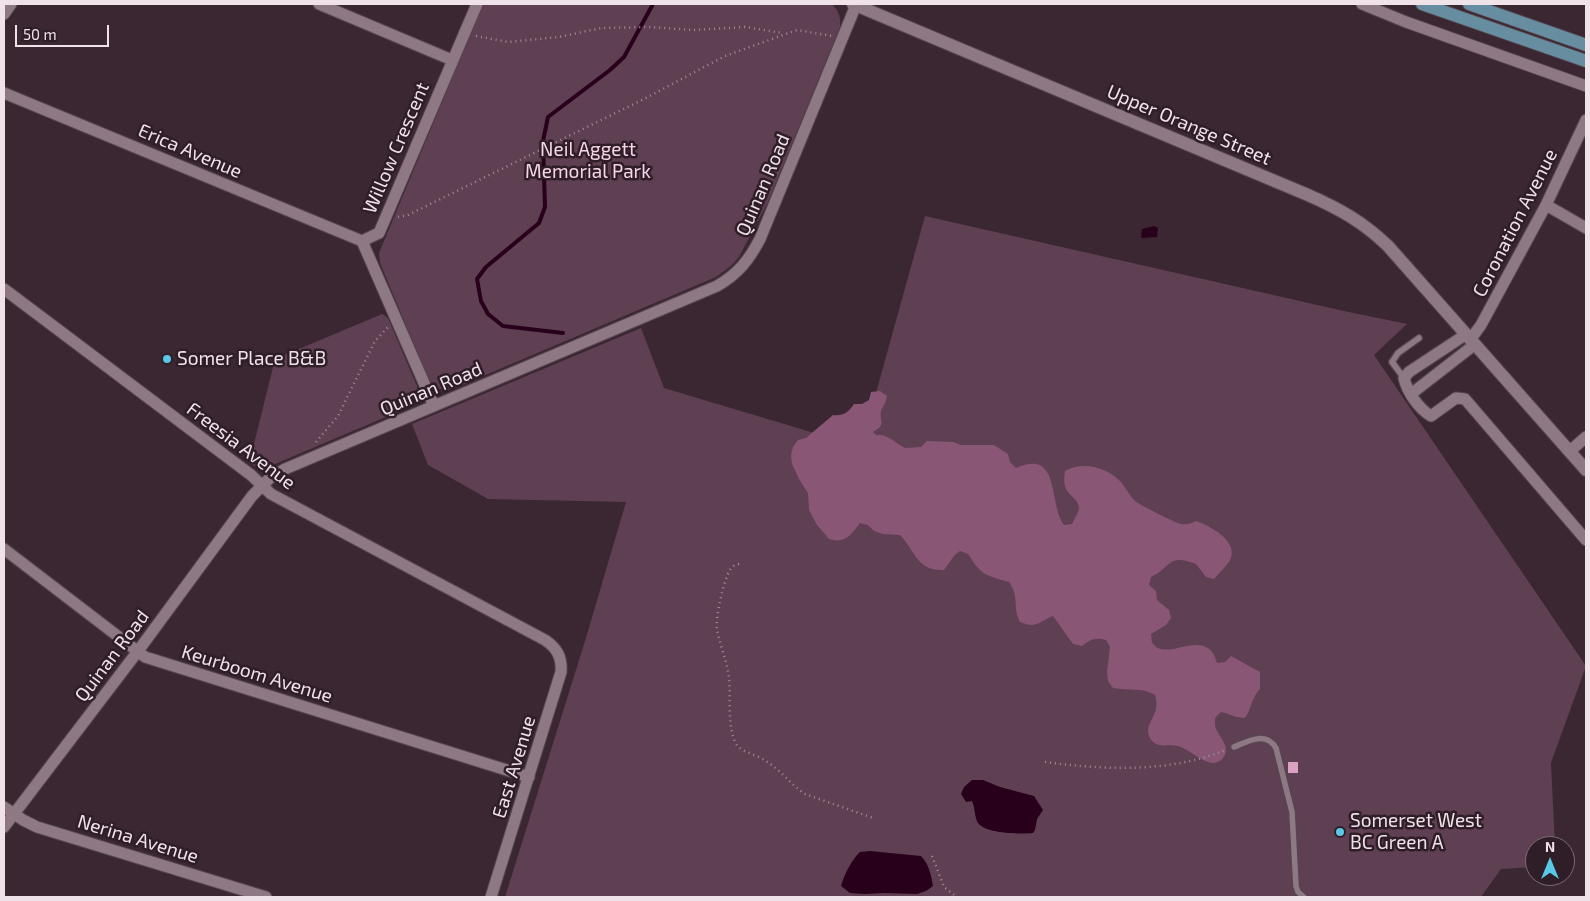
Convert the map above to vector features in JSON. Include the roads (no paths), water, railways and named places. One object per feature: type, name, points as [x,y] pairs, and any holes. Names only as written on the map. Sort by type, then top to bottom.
[{"type":"main road","points":[[1422,4],[1586,60]]},
{"type":"main road","points":[[1469,4],[1586,45]]},
{"type":"street","points":[[4,14],[11,4]]},
{"type":"street","points":[[319,4],[452,60]]},
{"type":"street","name":"Willow Crescent","points":[[362,241],[379,233],[477,4]]},
{"type":"street","name":"Quinan Road","points":[[4,827],[8,810],[138,652],[252,496],[270,478],[316,456],[717,286],[738,272],[760,239],[844,36],[855,4]]},
{"type":"street","name":"Upper Orange Street","points":[[855,4],[1308,194],[1352,216],[1388,246],[1586,470]]},
{"type":"street","points":[[1362,4],[1406,22],[1586,86]]},
{"type":"street","name":"Erica Avenue","points":[[4,93],[362,241]]},
{"type":"street","name":"Coronation Avenue","points":[[1470,340],[1481,326],[1546,206],[1585,126]]},
{"type":"street","points":[[1546,206],[1586,228]]},
{"type":"street","points":[[362,241],[434,406]]},
{"type":"street","name":"Freesia Avenue","points":[[4,289],[251,475],[271,494],[528,631],[554,647]]},
{"type":"street","points":[[1470,340],[1430,358],[1409,372],[1404,378],[1406,386],[1426,413],[1431,416],[1456,398],[1465,399],[1586,540]]},
{"type":"street","points":[[1411,394],[1440,371],[1470,340]]},
{"type":"street","points":[[1570,451],[1586,437]]},
{"type":"street","name":"Keurboom Avenue","points":[[4,549],[145,657],[529,777]]},
{"type":"street","name":"East Avenue","points":[[491,897],[561,672],[560,656],[554,647]]},
{"type":"street","name":"Nerina Avenue","points":[[8,810],[22,820],[38,827],[266,897]]},
{"type":"lane","points":[[1404,378],[1392,362],[1398,353],[1419,338]]},
{"type":"lane","points":[[1430,358],[1440,371]]},
{"type":"lane","points":[[1234,748],[1252,739],[1260,738],[1269,740],[1276,748],[1292,812],[1296,886],[1300,895],[1304,897]]},
{"type":"waterway","points":[[563,333],[503,326],[488,314],[481,301],[477,279],[486,267],[539,223],[545,207],[543,141],[548,117],[610,70],[624,57],[653,4]]},
{"type":"place","name":"Somer Place B&B","points":[[167,359]]},
{"type":"place","name":"Somerset West BC Green A","points":[[1340,832]]},
{"type":"park label","name":"Neil Aggett Memorial Park","points":[[588,161]]}]
